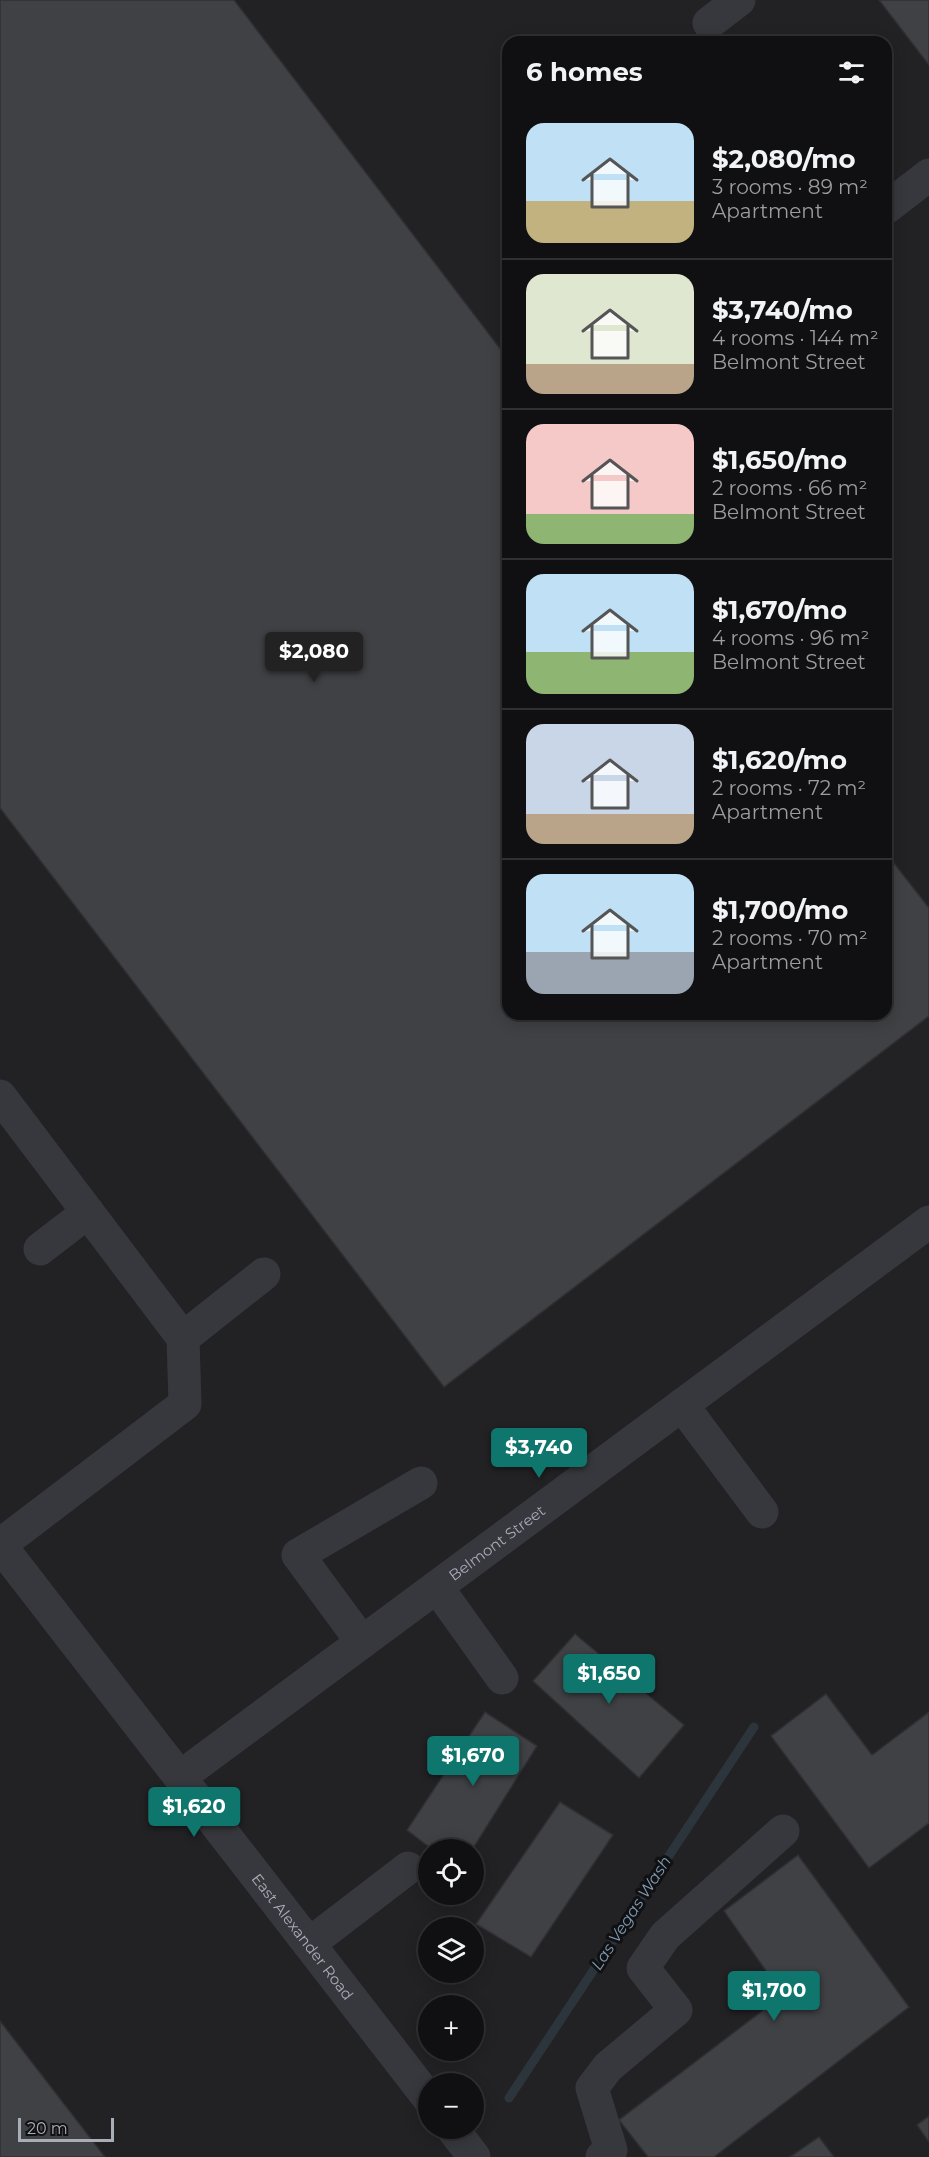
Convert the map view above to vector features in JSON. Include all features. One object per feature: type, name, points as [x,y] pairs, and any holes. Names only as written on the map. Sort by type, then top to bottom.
[{"type":"street","points":[[710,23],[739,0]]},
{"type":"street","points":[[892,203],[929,175]]},
{"type":"street","points":[[0,1096],[183,1338],[185,1404],[0,1545]]},
{"type":"street","points":[[40,1249],[88,1212]]},
{"type":"street","name":"Belmont Street","points":[[180,1777],[929,1222]]},
{"type":"street","points":[[183,1338],[264,1274]]},
{"type":"street","points":[[682,1405],[762,1512]]},
{"type":"street","points":[[362,1642],[298,1555],[421,1483]]},
{"type":"street","name":"East Alexander Road","points":[[0,1545],[418,2085]]},
{"type":"street","points":[[437,1587],[502,1678]]},
{"type":"street","points":[[602,2157],[611,2150],[592,2088],[608,2067],[676,2010],[643,1968],[665,1936],[783,1831]]},
{"type":"street","points":[[309,1944],[408,1868]]},
{"type":"street","points":[[460,2139],[474,2157]]},
{"type":"shaded area","points":[[0,0],[929,0],[929,2157],[0,2157]]},
{"type":"building","points":[[0,0],[234,0],[502,351],[502,1020],[892,1020],[892,861],[929,908],[929,1016],[444,1387],[0,808]]},
{"type":"building","points":[[879,0],[929,0],[929,65]]},
{"type":"building","points":[[575,1634],[684,1725],[639,1778],[533,1681]]},
{"type":"building","points":[[826,1694],[872,1755],[929,1712],[929,1823],[869,1868],[771,1736]]},
{"type":"building","points":[[485,1712],[537,1746],[479,1839],[419,1839],[407,1830]]},
{"type":"building","points":[[560,1802],[613,1835],[531,1957],[484,1929],[484,1917],[481,1917]]},
{"type":"building","points":[[798,1855],[909,2007],[714,2157],[648,2157],[619,2120],[783,1995],[724,1911]]},
{"type":"building","points":[[0,2021],[105,2157],[0,2157]]},
{"type":"building","points":[[929,2116],[929,2142],[917,2125]]},
{"type":"building","points":[[819,2137],[834,2157],[790,2157]]},
{"type":"waterway","name":"Las Vegas Wash","points":[[509,2098],[754,1727]]}]
